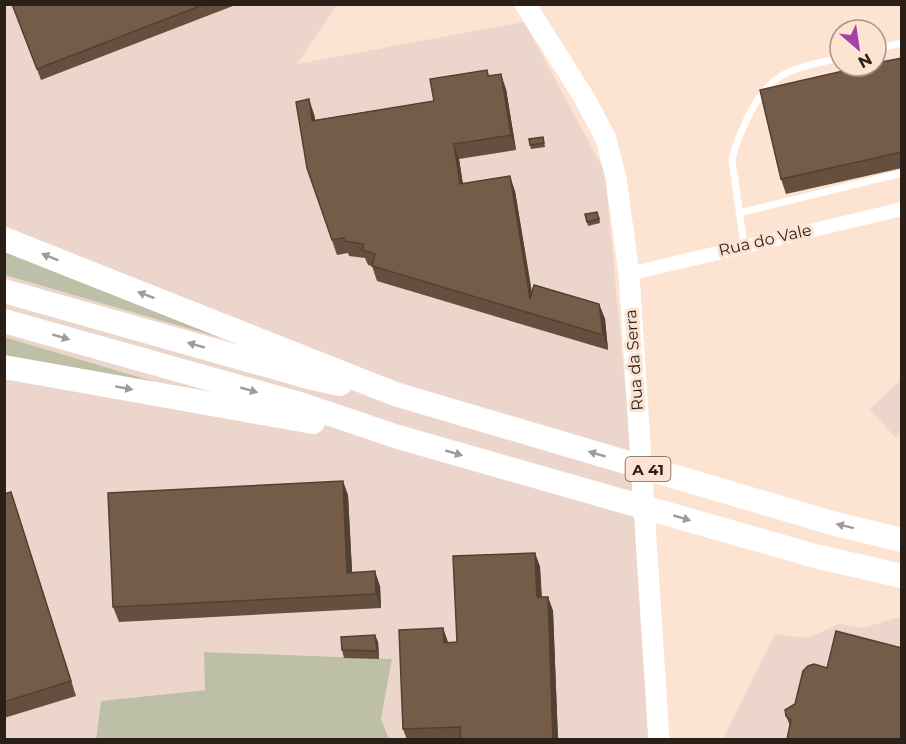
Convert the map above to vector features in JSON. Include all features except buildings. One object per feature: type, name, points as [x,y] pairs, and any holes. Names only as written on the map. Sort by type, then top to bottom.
[{"type":"highway","points":[[4,239],[395,394]]},
{"type":"highway","name":"A 41","points":[[4,291],[312,378],[395,394],[832,523],[902,540]]},
{"type":"highway","name":"A 41","points":[[4,321],[300,404],[398,437],[816,556],[902,576]]},
{"type":"highway","points":[[4,367],[398,437]]},
{"type":"main road","name":"Rua da Serra","points":[[525,4],[585,99],[606,139],[616,178],[629,274],[659,740]]},
{"type":"street","name":"Rua do Vale","points":[[629,274],[744,244],[902,210]]},
{"type":"lane","points":[[744,244],[732,160],[734,148],[756,100],[768,84],[785,72],[828,60]]},
{"type":"lane","points":[[739,213],[902,173]]},
{"type":"shaded area","points":[[4,5],[337,5],[297,64],[524,22],[605,172],[628,416],[648,739],[389,739],[381,719],[392,659],[205,652],[205,690],[101,701],[96,739],[5,739]]},
{"type":"shaded area","points":[[901,380],[901,432],[895,437],[870,409]]},
{"type":"shaded area","points":[[896,618],[901,619],[901,739],[727,740],[725,735],[775,634],[807,638],[839,624],[863,628]]},
{"type":"green space","points":[[4,249],[232,341],[5,275]]},
{"type":"green space","points":[[4,337],[155,382],[5,359]]},
{"type":"green space","points":[[204,652],[392,659],[381,719],[389,739],[96,740],[101,701],[205,690]]}]
